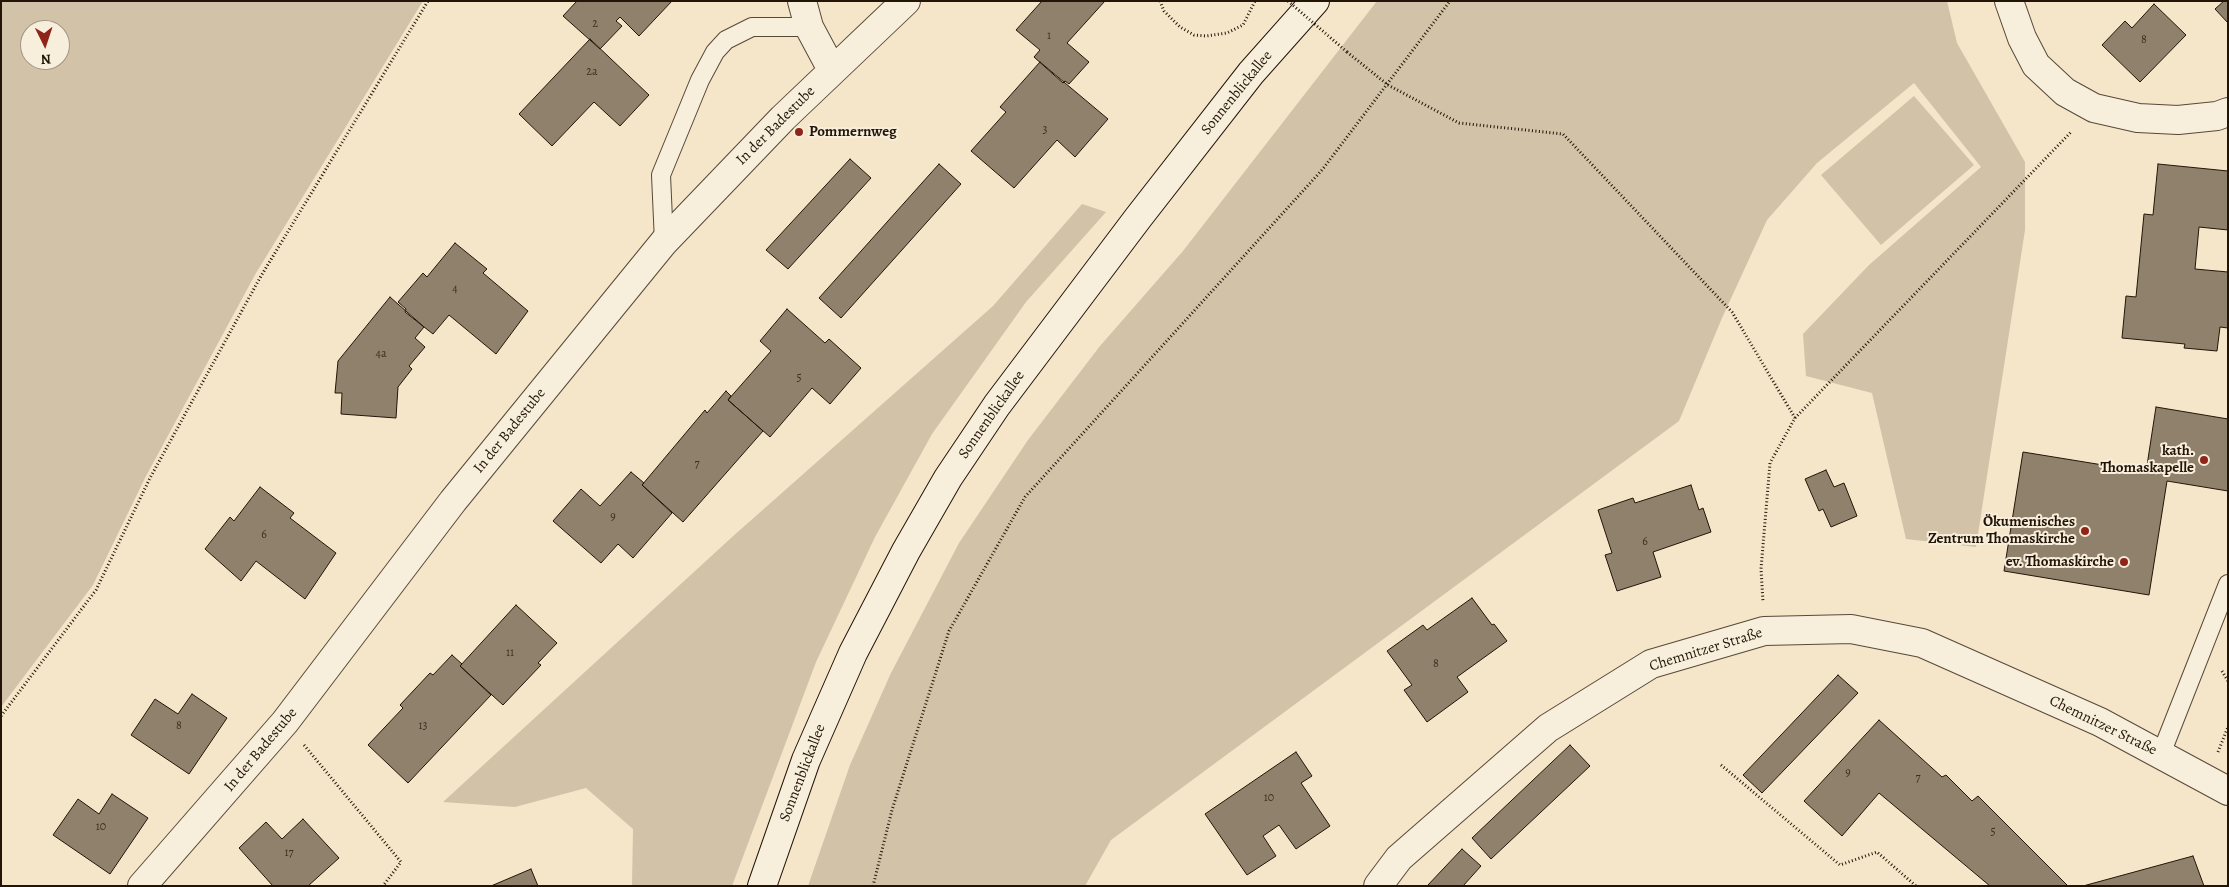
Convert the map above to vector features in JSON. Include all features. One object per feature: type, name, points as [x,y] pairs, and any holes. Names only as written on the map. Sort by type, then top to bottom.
[{"type":"street","points":[[802,1],[809,27],[832,70]]},
{"type":"street","name":"In der Badestube","points":[[142,886],[285,722],[459,494],[664,242],[832,70],[906,1]]},
{"type":"street","name":"Sonnenblickallee","points":[[762,886],[806,760],[853,653],[906,551],[948,478],[997,405],[1138,218],[1251,73],[1315,1]]},
{"type":"street","points":[[2009,1],[2022,38],[2036,65],[2065,92],[2094,108],[2138,118],[2178,120],[2217,116],[2228,112]]},
{"type":"street","name":"Chemnitzer Straße","points":[[1378,886],[1399,858],[1548,728],[1651,664],[1764,631],[1851,629],[1922,643],[2100,722],[2228,790]]},
{"type":"lane","points":[[664,242],[661,175],[700,80],[715,52],[726,40],[752,27],[809,27]]},
{"type":"lane","points":[[2160,754],[2228,584]]},
{"type":"path","points":[[1,716],[96,590],[150,478],[261,276],[428,1]]},
{"type":"path","points":[[1160,1],[1164,11],[1180,28],[1194,35],[1206,36],[1227,34],[1243,25],[1255,1]]},
{"type":"path","points":[[1288,1],[1388,85],[1458,123],[1563,134],[1732,312],[1795,418]]},
{"type":"path","points":[[873,886],[892,810],[949,630],[1025,498],[1322,170],[1450,1]]},
{"type":"path","points":[[1764,631],[1761,569],[1770,463],[1795,418],[2094,108]]},
{"type":"path","points":[[285,722],[401,862],[383,886]]},
{"type":"path","points":[[1721,765],[1840,865],[1877,852],[1916,886]]},
{"type":"shaded area","points":[[1,1],[423,1],[256,273],[145,478],[93,585],[1,707]]},
{"type":"shaded area","points":[[1377,1],[1947,1],[1957,43],[2025,162],[2025,230],[1976,547],[1906,539],[1872,393],[1806,376],[1803,334],[1869,265],[1981,167],[1914,83],[1817,163],[1767,220],[1722,318],[1679,421],[1111,840],[1085,886],[808,886],[850,765],[891,673],[959,543],[1028,440],[1100,346],[1183,251]]},
{"type":"shaded area","points":[[1914,96],[1974,165],[1881,245],[1821,175]]},
{"type":"shaded area","points":[[1082,204],[1106,212],[1026,302],[932,434],[875,537],[816,662],[732,886],[632,886],[633,829],[586,788],[515,807],[443,802],[731,538],[993,306]]},
{"type":"building","points":[[577,1],[672,1],[639,36],[620,17],[616,21],[622,26],[600,49],[563,16]]},
{"type":"building","points":[[1042,1],[1105,1],[1067,43],[1089,62],[1069,84],[1065,81],[1063,83],[1034,57],[1040,50],[1016,30]]},
{"type":"building","points":[[2224,1],[2228,1],[2228,23],[2215,9]]},
{"type":"building","points":[[2154,4],[2186,35],[2140,82],[2102,45],[2125,21],[2132,28]]},
{"type":"building","points":[[590,39],[649,95],[620,126],[594,102],[552,146],[519,114]]},
{"type":"building","points":[[1040,62],[1108,119],[1075,157],[1057,140],[1014,188],[971,151],[1006,112],[1000,107]]},
{"type":"building","points":[[850,159],[871,178],[788,269],[766,250]]},
{"type":"building","points":[[939,164],[961,184],[841,318],[819,298]]},
{"type":"building","points":[[2158,164],[2228,171],[2228,230],[2199,227],[2195,269],[2228,272],[2228,328],[2220,327],[2217,351],[2184,348],[2185,344],[2122,338],[2126,296],[2136,297],[2144,214],[2153,215]]},
{"type":"building","points":[[455,243],[487,269],[483,273],[528,311],[496,354],[449,315],[433,334],[405,312],[406,309],[398,302],[423,273],[427,277]]},
{"type":"building","points":[[390,297],[424,327],[415,338],[425,347],[409,366],[412,369],[398,387],[396,418],[341,414],[342,393],[335,393],[338,361]]},
{"type":"building","points":[[787,309],[825,343],[829,339],[861,368],[830,404],[812,388],[770,437],[728,400],[771,351],[760,341]]},
{"type":"building","points":[[726,391],[731,396],[728,400],[763,431],[683,522],[642,485],[705,410],[707,413]]},
{"type":"building","name":"Ökumenisches Zentrum Thomaskirche","points":[[2156,407],[2228,419],[2228,491],[2167,481],[2149,595],[2004,571],[2023,452],[2146,472]]},
{"type":"building","points":[[1826,470],[1834,487],[1844,483],[1857,516],[1831,527],[1823,509],[1819,511],[1805,479]]},
{"type":"building","points":[[631,472],[672,513],[633,558],[618,544],[601,563],[553,521],[581,489],[600,506]]},
{"type":"building","points":[[1691,485],[1699,510],[1703,508],[1711,532],[1653,552],[1661,577],[1617,591],[1605,555],[1612,553],[1598,510],[1633,498],[1635,503]]},
{"type":"building","points":[[260,487],[294,513],[290,518],[336,553],[305,599],[256,561],[241,581],[205,549],[230,517],[234,521]]},
{"type":"building","points":[[1472,598],[1492,625],[1494,624],[1507,641],[1457,677],[1468,692],[1427,722],[1404,690],[1412,685],[1387,651],[1423,625],[1427,630]]},
{"type":"building","points":[[516,605],[557,643],[538,663],[541,665],[503,705],[460,666]]},
{"type":"building","points":[[452,655],[462,664],[460,666],[491,695],[408,783],[368,745],[403,708],[400,705],[430,673],[433,675]]},
{"type":"building","points":[[1838,675],[1858,693],[1762,793],[1743,775]]},
{"type":"building","points":[[192,694],[227,718],[189,774],[131,735],[155,699],[178,714]]},
{"type":"building","points":[[1879,720],[1942,777],[1946,775],[1972,801],[1978,796],[2068,886],[1990,886],[1879,793],[1842,836],[1804,801]]},
{"type":"building","points":[[1570,745],[1590,766],[1491,859],[1472,838]]},
{"type":"building","points":[[1296,752],[1312,776],[1301,783],[1330,826],[1296,849],[1279,825],[1263,836],[1276,856],[1247,875],[1205,814]]},
{"type":"building","points":[[112,794],[148,818],[110,874],[53,835],[78,799],[99,814]]},
{"type":"building","points":[[303,819],[339,858],[308,886],[273,886],[239,848],[266,822],[282,839]]},
{"type":"building","points":[[1462,849],[1481,866],[1463,886],[1427,886]]},
{"type":"building","points":[[2193,856],[2204,886],[2083,886]]},
{"type":"building","points":[[531,869],[538,886],[491,886]]},
{"type":"place","name":"Pommernweg","points":[[799,132]]},
{"type":"place","name":"kath. Thomaskapelle","points":[[2204,460]]},
{"type":"place","name":"Ökumenisches Zentrum Thomaskirche","points":[[2085,531]]},
{"type":"place","name":"ev. Thomaskirche","points":[[2124,562]]}]
